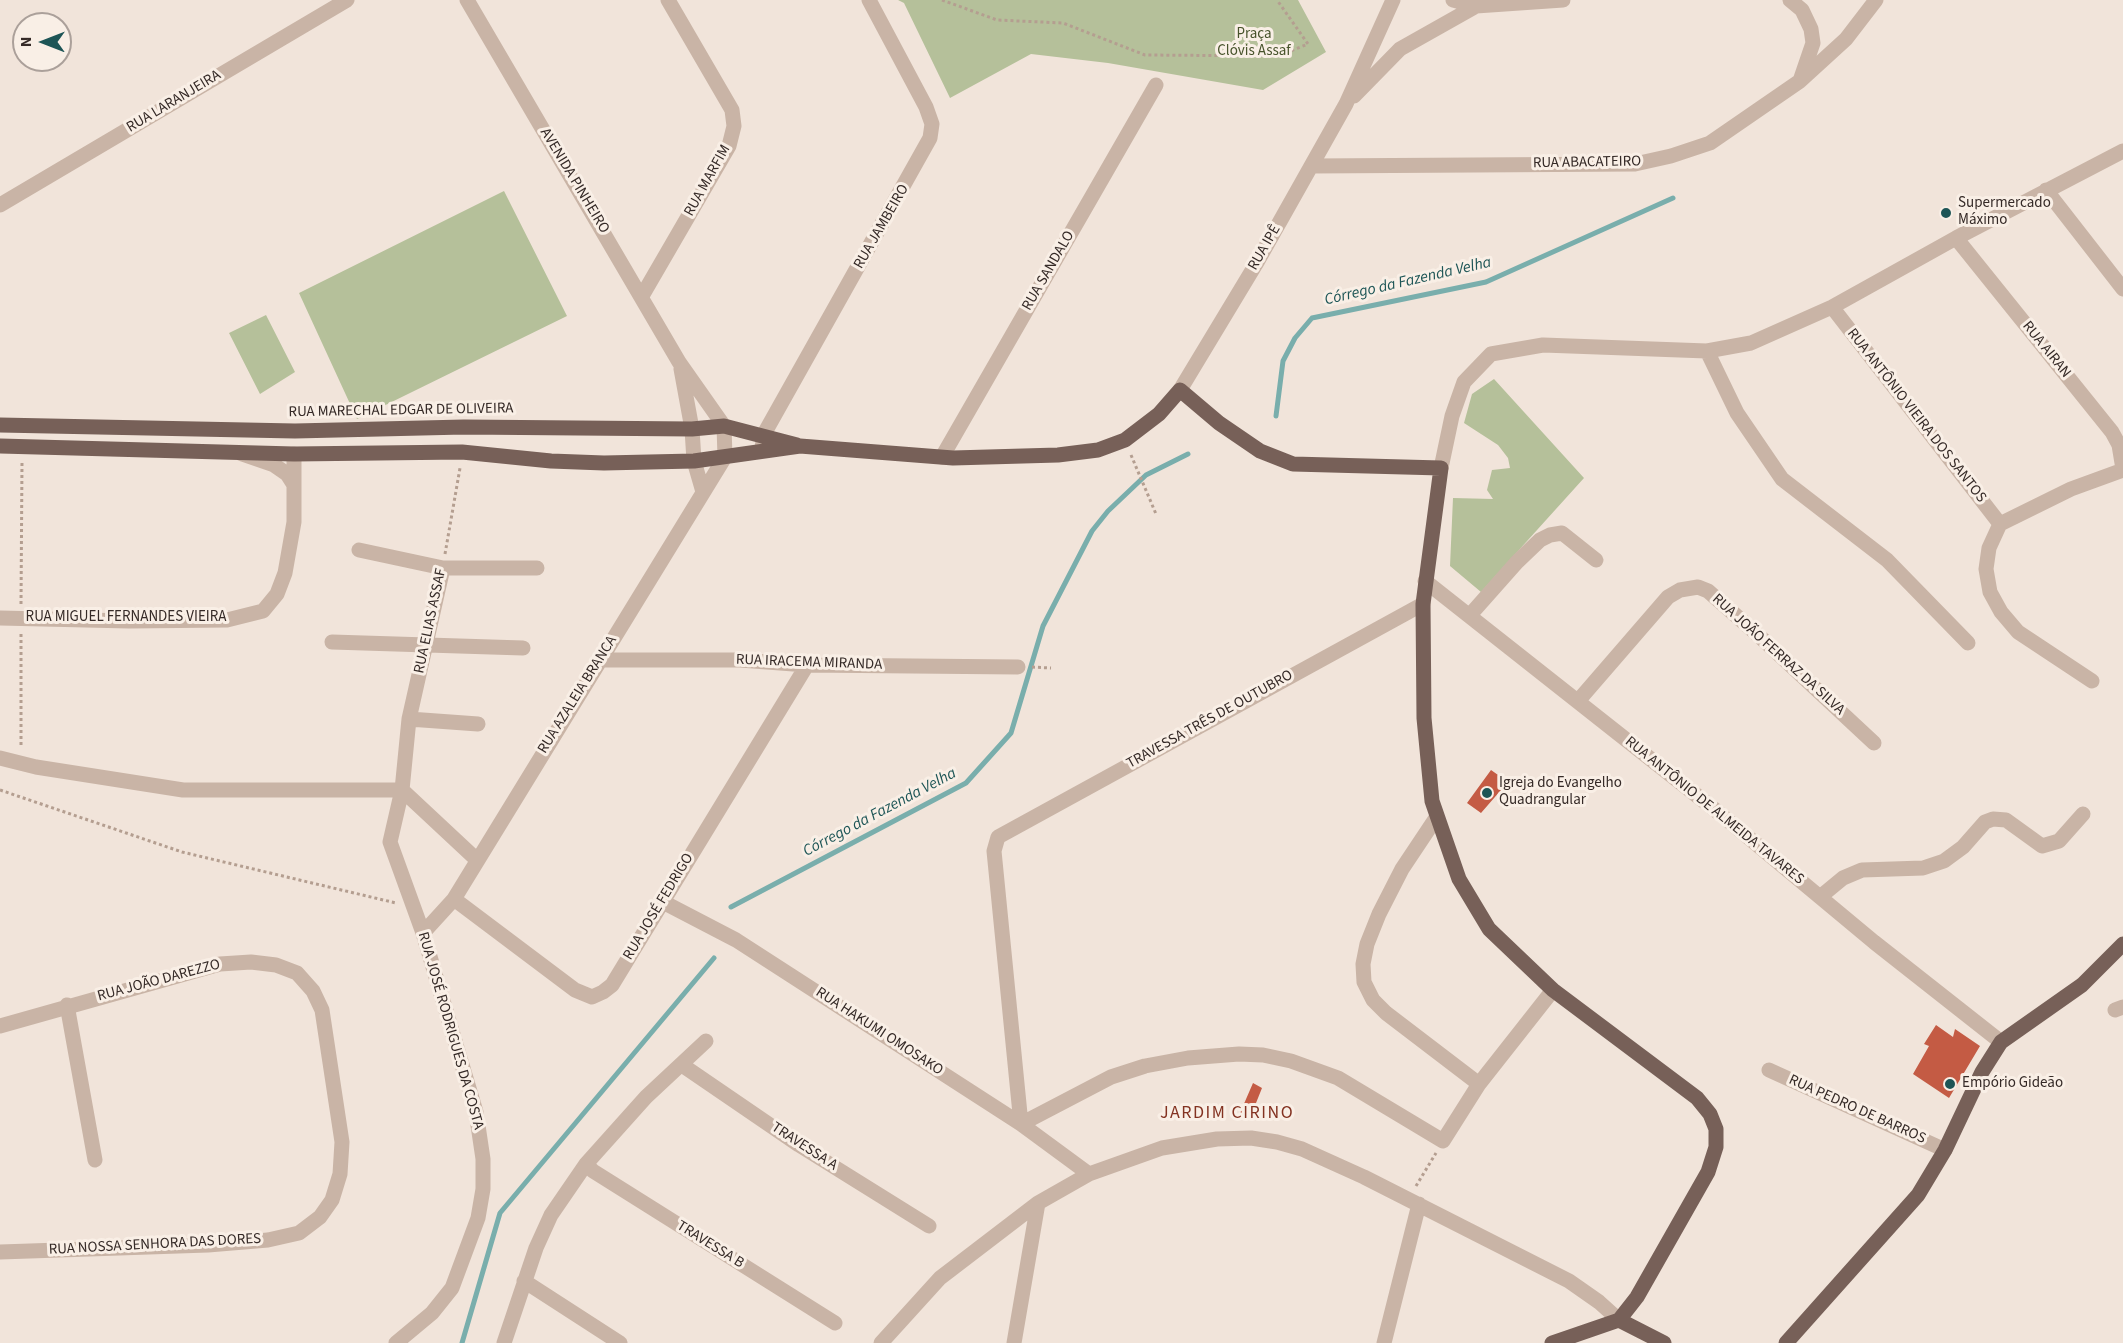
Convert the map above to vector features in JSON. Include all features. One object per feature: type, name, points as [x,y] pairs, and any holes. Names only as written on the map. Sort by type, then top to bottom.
[{"type":"main road","name":"RUA MARECHAL EDGAR DE OLIVEIRA","points":[[0,446],[294,454],[462,452],[551,461],[694,461],[800,446],[942,458],[1058,455],[1098,450],[1125,441],[1140,431],[1180,390]]},
{"type":"main road","points":[[1180,390],[1219,423],[1260,451],[1293,464],[1441,468],[1423,604],[1424,718],[1436,818],[1459,879],[1474,908],[1489,929],[1553,990],[1697,1098],[1710,1114],[1716,1129],[1716,1147],[1708,1172],[1637,1297],[1619,1320],[1552,1343]]},
{"type":"main road","name":"RUA MARECHAL EDGAR DE OLIVEIRA","points":[[0,425],[295,431],[464,427],[692,429],[724,426],[764,434],[800,446]]},
{"type":"main road","points":[[1786,1343],[1918,1195],[1945,1150],[1965,1104],[2001,1042],[2082,985],[2123,944]]},
{"type":"main road","points":[[1619,1320],[1664,1343]]},
{"type":"street","name":"RUA LARANJEIRA","points":[[0,205],[347,0]]},
{"type":"street","name":"AVENIDA PINHEIRO","points":[[467,0],[679,362],[724,426]]},
{"type":"street","name":"RUA MARFIM","points":[[642,296],[729,146],[734,126],[732,110],[668,0]]},
{"type":"street","name":"RUA JAMBEIRO","points":[[761,452],[764,434],[930,138],[932,124],[926,107],[869,0]]},
{"type":"street","name":"RUA IPÊ","points":[[1180,390],[1346,104],[1393,0]]},
{"type":"street","points":[[1453,0],[1481,3],[1563,0]]},
{"type":"street","points":[[1790,0],[1802,10],[1811,29],[1813,43],[1800,81]]},
{"type":"street","name":"RUA ABACATEIRO","points":[[1311,166],[1635,164],[1671,156],[1710,143],[1800,81],[1846,39],[1876,0]]},
{"type":"street","name":"RUA IPÊ","points":[[1346,104],[1400,49],[1481,3]]},
{"type":"street","name":"RUA SANDALO","points":[[942,458],[1156,85]]},
{"type":"street","points":[[1441,468],[1452,416],[1464,382],[1491,354],[1543,345],[1707,351],[1751,343],[1832,307],[1956,238],[2123,151]]},
{"type":"street","points":[[2046,190],[2123,288]]},
{"type":"street","name":"RUA AIRAN","points":[[1956,238],[2112,432],[2118,445],[2123,470]]},
{"type":"street","name":"RUA ANTÔNIO VIEIRA DOS SANTOS","points":[[1832,307],[2000,524]]},
{"type":"street","points":[[1707,351],[1737,413],[1782,478],[1887,560],[1968,643]]},
{"type":"street","name":"AVENIDA PINHEIRO","points":[[679,362],[692,429],[694,461]]},
{"type":"street","points":[[724,426],[725,457]]},
{"type":"street","points":[[238,452],[274,465],[287,474],[294,485]]},
{"type":"street","name":"RUA MIGUEL FERNANDES VIEIRA","points":[[0,618],[129,621],[227,620],[263,611],[277,594],[285,573],[294,522],[294,454]]},
{"type":"street","name":"RUA AZALEIA BRANCA","points":[[423,933],[454,899],[725,457]]},
{"type":"street","points":[[694,461],[703,492]]},
{"type":"street","points":[[2092,681],[2018,632],[2001,612],[1990,592],[1986,569],[1989,548],[2000,524],[2071,489],[2123,470]]},
{"type":"street","points":[[1470,615],[1517,562],[1540,540],[1562,533],[1596,560]]},
{"type":"street","points":[[359,550],[443,568],[537,568]]},
{"type":"street","name":"RUA ELIAS ASSAF","points":[[402,790],[409,719],[443,568]]},
{"type":"street","name":"RUA ANTÔNIO DE ALMEIDA TAVARES","points":[[1425,581],[1578,701],[2001,1042]]},
{"type":"street","name":"RUA JOÃO FERRAZ DA SILVA","points":[[1578,701],[1668,597],[1680,590],[1698,587],[1708,591],[1757,634],[1874,743]]},
{"type":"street","name":"TRAVESSA TRÊS DE OUTUBRO","points":[[1021,1124],[994,850],[998,837],[1423,604]]},
{"type":"street","points":[[332,642],[427,647],[523,648]]},
{"type":"street","name":"RUA IRACEMA MIRANDA","points":[[600,660],[740,660],[807,665],[1018,667]]},
{"type":"street","name":"RUA JOSÉ FEDRIGO","points":[[454,899],[575,990],[592,997],[612,985],[807,665]]},
{"type":"street","points":[[409,719],[478,724]]},
{"type":"street","points":[[0,758],[36,767],[183,790],[402,790],[477,860]]},
{"type":"street","name":"RUA JOSÉ RODRIGUES DA COSTA","points":[[396,1343],[432,1313],[452,1288],[478,1218],[483,1189],[483,1159],[476,1112],[423,933],[390,842],[402,790]]},
{"type":"street","points":[[1820,897],[1844,878],[1862,870],[1923,868],[1944,861],[1964,847],[1985,822],[1993,819],[2006,820],[2042,846],[2059,841],[2083,814]]},
{"type":"street","points":[[1436,818],[1402,869],[1378,914],[1367,944],[1364,982],[1373,1000],[1386,1013],[1479,1084]]},
{"type":"street","name":"RUA HAKUMI OMOSAKO","points":[[663,902],[736,940],[1021,1124],[1089,1174]]},
{"type":"street","name":"RUA JOÃO DAREZZO","points":[[0,1026],[67,1005],[220,964],[251,962],[276,965],[297,973],[313,991]]},
{"type":"street","points":[[1021,1124],[1111,1077],[1145,1066],[1188,1058],[1239,1054],[1263,1055],[1338,1078],[1443,1141],[1479,1084],[1553,990]]},
{"type":"street","name":"RUA NOSSA SENHORA DAS DORES","points":[[0,1252],[267,1240],[298,1233],[320,1217],[332,1200],[340,1174],[342,1142],[322,1010],[313,991]]},
{"type":"street","points":[[67,1005],[95,1160]]},
{"type":"street","points":[[504,1343],[524,1281],[551,1215],[586,1164],[646,1097],[706,1041]]},
{"type":"street","name":"TRAVESSA A","points":[[682,1065],[800,1145],[929,1226]]},
{"type":"street","name":"RUA PEDRO DE BARROS","points":[[1769,1070],[1945,1150]]},
{"type":"street","points":[[881,1343],[940,1278],[1038,1203],[1089,1174],[1162,1148],[1190,1142],[1251,1138],[1302,1149],[1414,1201],[1569,1281],[1599,1302],[1619,1320]]},
{"type":"street","name":"TRAVESSA B","points":[[586,1164],[593,1171],[836,1323]]},
{"type":"street","points":[[1384,1343],[1414,1201]]},
{"type":"street","points":[[1014,1343],[1038,1203]]},
{"type":"street","points":[[524,1281],[620,1343]]},
{"type":"path","points":[[942,0],[997,20],[1063,23],[1145,55],[1278,56],[1308,44],[1277,0]]},
{"type":"path","name":"RUA ELIAS ASSAF","points":[[443,568],[462,452]]},
{"type":"path","points":[[1135,464],[1156,514]]},
{"type":"path","points":[[1046,667],[1051,668]]},
{"type":"path","points":[[0,790],[182,852],[414,907]]},
{"type":"path","points":[[1414,1201],[1443,1141]]},
{"type":"green space","name":"Praça Clóvis Assaf","points":[[898,0],[1298,0],[1326,52],[1263,90],[1108,63],[1031,54],[950,98],[904,3]]},
{"type":"green space","points":[[504,191],[567,316],[357,419],[299,293]]},
{"type":"green space","points":[[266,315],[295,372],[260,394],[229,333]]},
{"type":"green space","points":[[1494,379],[1584,478],[1481,592],[1450,566],[1453,498],[1493,499],[1487,490],[1492,470],[1510,468],[1508,458],[1498,445],[1464,423],[1472,394]]},
{"type":"building","name":"Igreja do Evangelho Quadrangular","points":[[1491,770],[1508,782],[1481,813],[1467,803]]},
{"type":"building","points":[[1936,1025],[1953,1037],[1955,1029],[1980,1046],[1949,1098],[1913,1074],[1929,1046],[1924,1044]]},
{"type":"building","points":[[1253,1083],[1262,1088],[1250,1118],[1240,1113]]},
{"type":"waterway","name":"Córrego da Fazenda Velha","points":[[1276,416],[1283,361],[1295,338],[1312,318],[1486,282],[1673,198]]},
{"type":"waterway","name":"Córrego da Fazenda Velha","points":[[731,907],[966,783],[1011,733],[1043,626],[1092,531],[1108,511],[1146,475],[1188,454]]},
{"type":"waterway","name":"Córrego da Fazenda Velha","points":[[462,1343],[500,1213],[714,958]]},
{"type":"place","name":"Supermercado Máximo","points":[[1946,213]]},
{"type":"place","name":"Igreja do Evangelho Quadrangular","points":[[1487,793]]},
{"type":"place","name":"Empório Gideão","points":[[1950,1084]]},
{"type":"district","name":"JARDIM CIRINO","points":[[1227,1114]]}]
